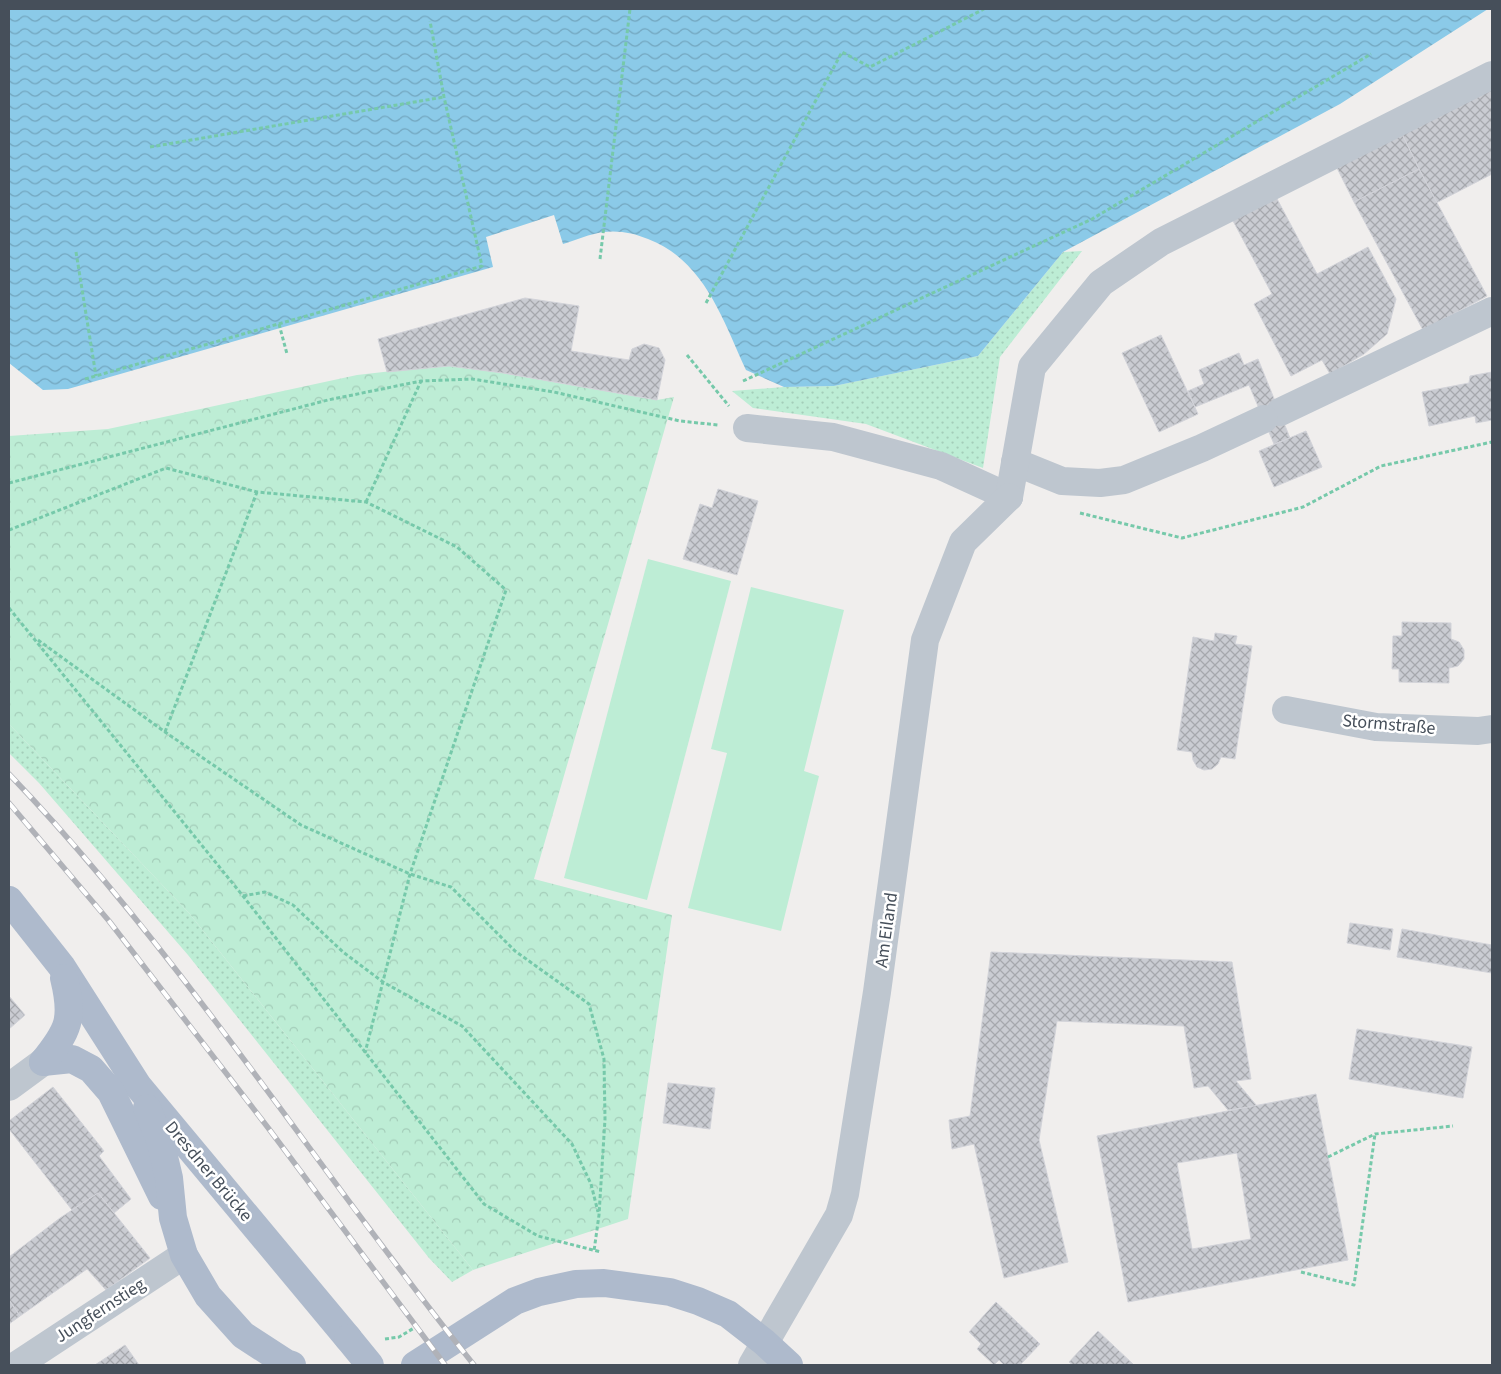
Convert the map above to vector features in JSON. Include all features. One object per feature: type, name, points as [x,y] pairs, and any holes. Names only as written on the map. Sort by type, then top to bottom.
[{"type":"main road","name":"Dresdner Brücke","points":[[9,900],[62,967],[138,1086],[370,1365]]},
{"type":"main road","points":[[43,1062],[59,1043],[69,1022],[69,998],[62,967]]},
{"type":"main road","points":[[43,1062],[72,1059],[91,1069],[111,1092],[173,1218],[184,1255],[208,1296],[243,1334],[289,1365]]},
{"type":"main road","points":[[138,1086],[160,1140],[169,1178],[173,1218]]},
{"type":"main road","points":[[415,1365],[515,1301],[539,1292],[576,1284],[604,1283],[670,1292],[698,1301],[728,1314],[758,1354],[788,1365]]},
{"type":"street","points":[[747,428],[833,437],[941,466],[1009,497],[1032,367],[1101,283],[1161,242],[1492,75]]},
{"type":"street","points":[[1015,462],[1062,481],[1100,483],[1124,480],[1202,448],[1272,416],[1492,311]]},
{"type":"street","name":"Am Eiland","points":[[758,1354],[839,1215],[845,1194],[877,992],[925,640],[963,542],[1009,497]]},
{"type":"street","name":"Stormstraße","points":[[1286,710],[1376,727],[1492,730]]},
{"type":"street","points":[[9,1087],[43,1062]]},
{"type":"street","name":"Jungfernstieg","points":[[17,1365],[184,1255]]},
{"type":"path","points":[[600,259],[630,9]]},
{"type":"path","points":[[706,303],[842,52],[870,67],[984,9]]},
{"type":"path","points":[[85,379],[482,268],[444,97],[430,21]]},
{"type":"path","points":[[743,381],[1092,219],[1371,54]]},
{"type":"path","points":[[150,146],[444,97]]},
{"type":"path","points":[[76,252],[96,376]]},
{"type":"path","points":[[279,324],[287,354]]},
{"type":"path","points":[[688,355],[747,428]]},
{"type":"path","points":[[9,483],[328,400],[421,381],[472,379],[554,392],[680,421],[747,428]]},
{"type":"path","points":[[366,502],[421,381]]},
{"type":"path","points":[[1073,511],[1182,538],[1303,507],[1381,466],[1492,442]]},
{"type":"path","points":[[9,530],[166,468],[257,492],[366,502],[458,547],[506,590],[410,874],[364,1053]]},
{"type":"path","points":[[165,732],[257,492]]},
{"type":"path","points":[[9,608],[243,896],[484,1204],[538,1236],[594,1251]]},
{"type":"path","points":[[34,637],[165,732],[301,826],[410,874],[450,887],[515,951],[589,1004],[604,1059],[606,1119],[599,1215],[594,1251]]},
{"type":"path","points":[[243,896],[265,892],[293,905],[343,952],[383,982],[462,1026],[572,1144],[591,1184],[599,1215]]},
{"type":"path","points":[[1328,1156],[1374,1134],[1453,1126]]},
{"type":"path","points":[[1301,1272],[1354,1285],[1374,1134]]},
{"type":"path","points":[[584,1253],[594,1251]]},
{"type":"path","points":[[381,1340],[399,1337],[416,1327]]},
{"type":"green space","points":[[1082,251],[1000,357],[983,468],[866,424],[753,408],[732,391],[834,386],[978,356],[1063,252]]},
{"type":"green space","points":[[445,365],[503,373],[657,400],[674,397],[534,879],[672,915],[628,1219],[473,1270],[189,913],[9,724],[9,436],[108,429],[357,375]]},
{"type":"green space","points":[[648,559],[731,581],[647,900],[564,878]]},
{"type":"green space","points":[[751,587],[844,610],[804,771],[819,776],[781,931],[688,908],[727,753],[711,749]]},
{"type":"green space","points":[[9,724],[189,913],[473,1270],[452,1282],[429,1258],[188,955],[39,783],[9,753]]},
{"type":"water","points":[[9,9],[1488,9],[1340,104],[1063,252],[978,356],[834,386],[784,387],[746,370],[720,312],[698,276],[684,261],[648,239],[626,232],[603,232],[563,244],[554,215],[486,237],[493,267],[68,389],[43,390],[9,363]]},
{"type":"building","points":[[1492,84],[1492,174],[1436,203],[1400,130]]},
{"type":"building","points":[[1400,130],[1419,169],[1354,202],[1335,164]]},
{"type":"building","points":[[1419,169],[1487,296],[1423,330],[1354,202]]},
{"type":"building","points":[[1275,195],[1317,274],[1368,247],[1396,299],[1387,334],[1364,354],[1330,374],[1322,360],[1291,376],[1254,304],[1272,294],[1232,219]]},
{"type":"building","points":[[525,298],[579,306],[571,351],[629,360],[632,349],[644,344],[659,348],[665,360],[657,400],[503,373],[449,366],[387,372],[378,339]]},
{"type":"building","points":[[1161,335],[1198,414],[1159,432],[1122,353]]},
{"type":"building","points":[[1239,353],[1244,365],[1258,359],[1290,438],[1274,444],[1249,385],[1195,407],[1188,391],[1204,384],[1199,370]]},
{"type":"building","points":[[1492,372],[1492,420],[1476,423],[1475,416],[1429,426],[1422,392],[1469,383],[1470,376]]},
{"type":"building","points":[[1306,431],[1322,467],[1274,487],[1259,451]]},
{"type":"building","points":[[718,489],[758,501],[737,575],[683,559],[700,504],[712,508]]},
{"type":"building","points":[[1402,622],[1451,623],[1451,639],[1459,642],[1464,650],[1464,659],[1458,666],[1449,668],[1449,683],[1399,682],[1399,669],[1392,669],[1393,636],[1402,636]]},
{"type":"building","points":[[1215,633],[1237,636],[1235,644],[1252,646],[1235,759],[1221,757],[1218,764],[1212,769],[1204,770],[1197,767],[1193,760],[1192,752],[1177,750],[1193,637],[1214,641]]},
{"type":"building","points":[[1350,923],[1393,929],[1390,950],[1347,943]]},
{"type":"building","points":[[1402,929],[1492,945],[1492,973],[1397,957]]},
{"type":"building","points":[[991,952],[1232,962],[1251,1079],[1236,1081],[1257,1106],[1228,1110],[1208,1086],[1194,1088],[1184,1026],[1057,1021],[1039,1140],[1068,1262],[1004,1278],[974,1144],[952,1149],[949,1120],[970,1116]]},
{"type":"building","points":[[9,996],[25,1015],[9,1029]]},
{"type":"building","points":[[1357,1029],[1472,1047],[1463,1098],[1349,1079]]},
{"type":"building","points":[[668,1083],[715,1088],[710,1129],[663,1123]]},
{"type":"building","points":[[53,1087],[104,1151],[99,1156],[131,1199],[114,1213],[98,1193],[72,1210],[9,1129],[9,1121]]},
{"type":"building","points":[[1316,1094],[1348,1260],[1128,1302],[1097,1136]],"holes":[[[1237,1153],[1251,1239],[1192,1249],[1177,1163]]]},
{"type":"building","points":[[98,1193],[150,1258],[106,1290],[87,1269],[20,1316],[9,1300],[9,1257],[60,1218]]},
{"type":"building","points":[[9,1300],[20,1316],[9,1324]]},
{"type":"building","points":[[996,1302],[1040,1344],[1020,1365],[1004,1365],[999,1360],[994,1365],[977,1349],[981,1344],[969,1332]]},
{"type":"building","points":[[1098,1331],[1134,1365],[1073,1365],[1069,1362]]},
{"type":"building","points":[[125,1345],[139,1365],[95,1365]]},
{"type":"railway","points":[[9,774],[86,859],[159,948],[474,1365]]},
{"type":"railway","points":[[9,803],[109,921],[269,1129],[445,1365]]}]
